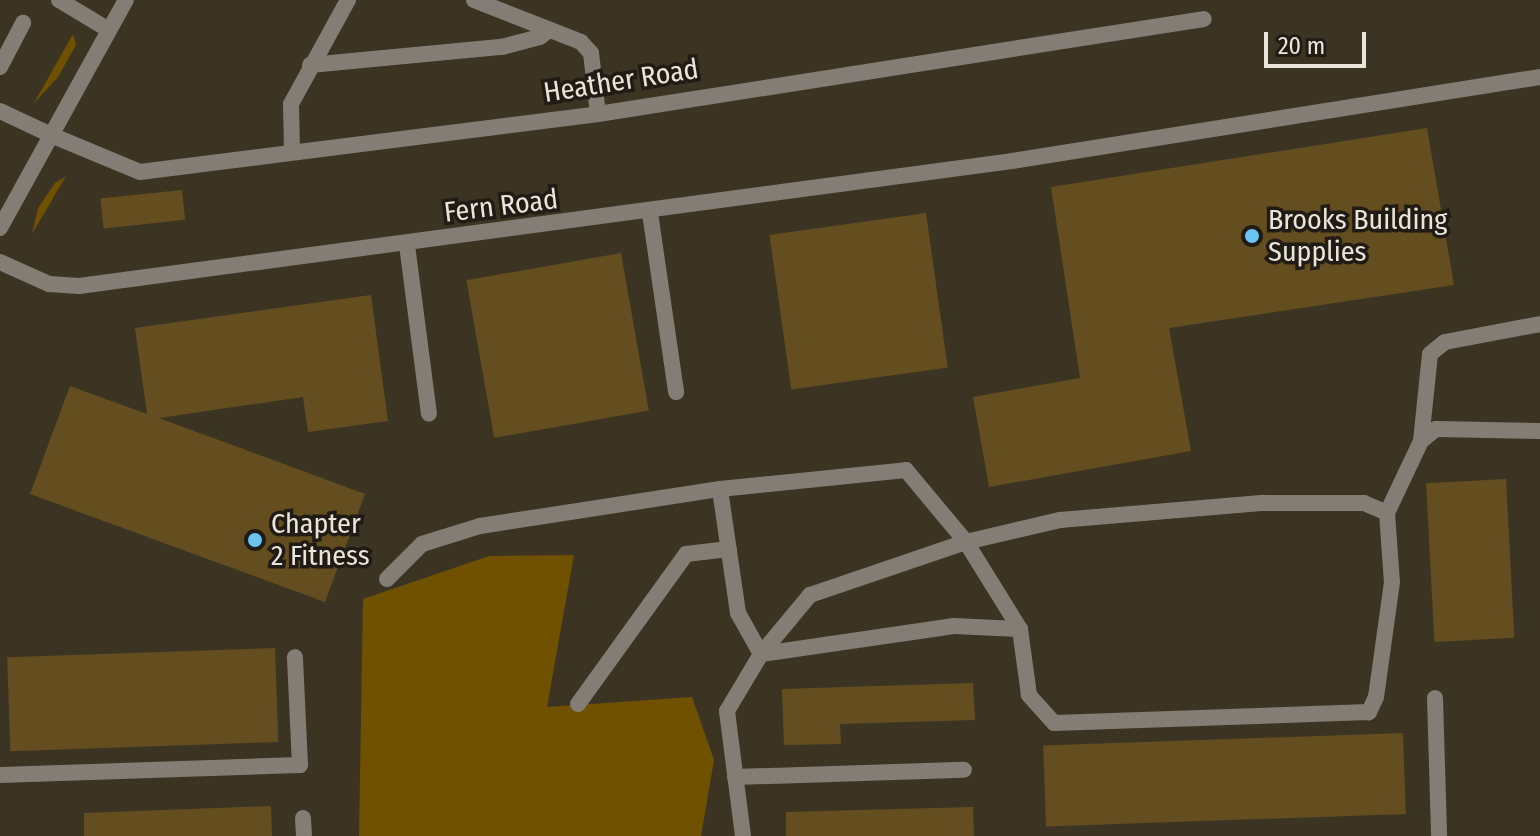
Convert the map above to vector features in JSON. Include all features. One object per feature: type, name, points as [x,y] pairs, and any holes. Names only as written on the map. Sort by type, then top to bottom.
[{"type":"street","points":[[59,0],[109,30]]},
{"type":"street","points":[[0,228],[126,0]]},
{"type":"street","points":[[292,152],[291,104],[348,0]]},
{"type":"street","points":[[474,0],[581,42],[591,53],[598,114]]},
{"type":"street","name":"Heather Road","points":[[0,111],[140,172],[598,114],[1204,19]]},
{"type":"street","points":[[0,67],[23,23]]},
{"type":"street","points":[[310,65],[511,45],[549,30]]},
{"type":"street","name":"Fern Road","points":[[0,262],[49,284],[79,286],[650,213],[1012,161],[1540,77]]},
{"type":"street","points":[[650,213],[676,392]]},
{"type":"street","points":[[407,245],[429,414]]},
{"type":"street","points":[[387,579],[422,544],[480,526],[720,489],[906,470],[966,542],[1020,629],[1029,695],[1054,723],[1369,712],[1376,697],[1392,582],[1387,513],[1421,441],[1430,354],[1445,342],[1540,324]]},
{"type":"street","points":[[1421,441],[1436,429],[1540,431]]},
{"type":"street","points":[[720,489],[738,613],[761,654]]},
{"type":"street","points":[[743,836],[727,711],[761,654],[810,595],[966,542],[1060,520],[1264,503],[1364,503],[1387,513]]},
{"type":"street","points":[[578,704],[686,554],[729,549]]},
{"type":"street","points":[[761,654],[954,626],[1020,629]]},
{"type":"street","points":[[0,775],[300,765],[295,657]]},
{"type":"street","points":[[1435,698],[1439,836]]},
{"type":"street","points":[[735,777],[964,770]]},
{"type":"street","points":[[303,818],[304,836]]},
{"type":"shaded area","points":[[73,34],[76,45],[58,77],[34,103]]},
{"type":"shaded area","points":[[66,176],[32,234],[38,208],[55,183]]},
{"type":"shaded area","points":[[574,555],[547,707],[692,697],[714,760],[701,836],[359,836],[363,599],[489,556]]},
{"type":"building","name":"Brooks Building Supplies","points":[[1427,128],[1454,285],[1169,328],[1191,451],[989,487],[973,397],[1080,378],[1051,187]]},
{"type":"building","points":[[182,190],[185,220],[104,228],[100,199]]},
{"type":"building","points":[[926,213],[948,367],[791,389],[770,235]]},
{"type":"building","points":[[621,253],[649,411],[494,438],[466,280]]},
{"type":"building","points":[[371,295],[388,421],[308,432],[303,397],[159,418],[365,494],[325,602],[30,494],[70,386],[147,414],[135,328]]},
{"type":"building","points":[[1506,479],[1514,638],[1434,642],[1426,483]]},
{"type":"building","points":[[275,648],[278,742],[10,751],[7,657]]},
{"type":"building","points":[[973,683],[975,720],[840,724],[841,744],[784,745],[782,689]]},
{"type":"building","points":[[1403,733],[1406,814],[1046,827],[1043,746]]},
{"type":"building","points":[[271,806],[272,836],[84,836],[84,813]]},
{"type":"building","points":[[973,807],[974,836],[786,836],[786,812]]},
{"type":"place","name":"Brooks Building Supplies","points":[[1252,236]]},
{"type":"place","name":"Chapter 2 Fitness","points":[[255,540]]}]
